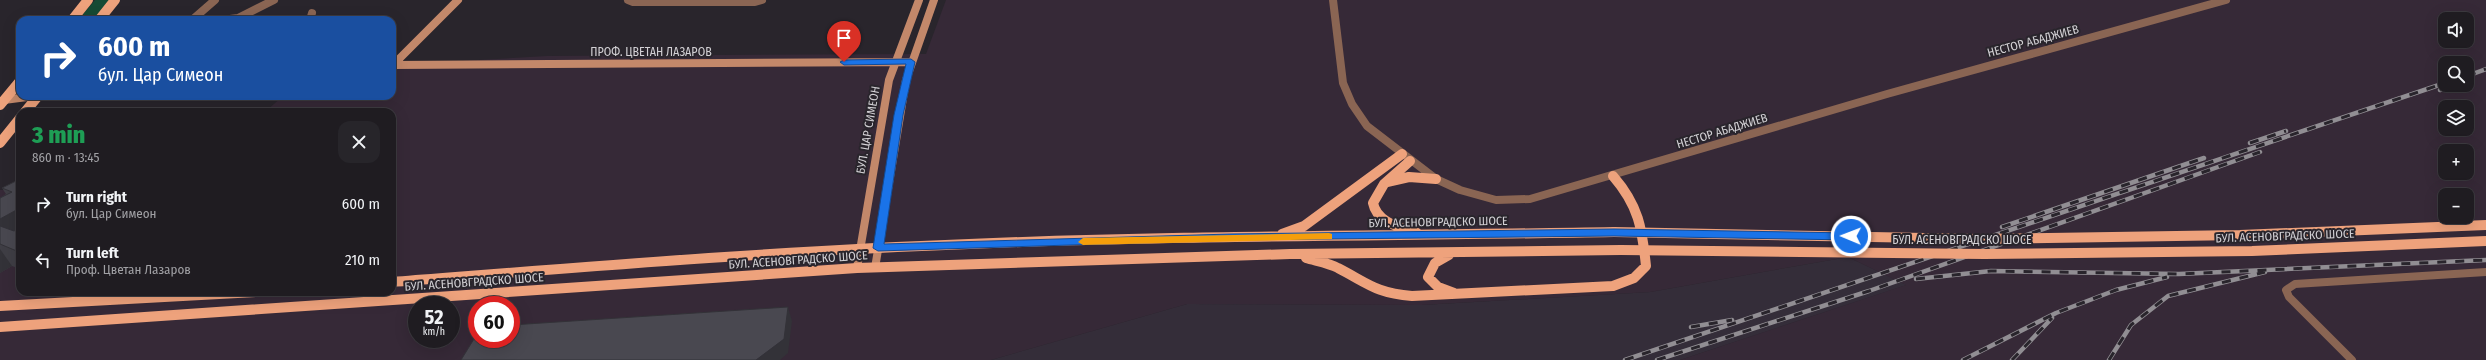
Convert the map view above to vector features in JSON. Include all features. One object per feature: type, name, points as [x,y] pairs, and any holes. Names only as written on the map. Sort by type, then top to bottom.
[{"type":"main road","points":[[75,16],[88,0]]},
{"type":"main road","points":[[102,16],[115,0]]},
{"type":"main road","points":[[396,62],[458,0]]},
{"type":"main road","name":"БУЛ. ЦАР СИМЕОН","points":[[857,268],[889,80],[919,0]]},
{"type":"main road","points":[[875,268],[899,115],[911,62],[934,0]]},
{"type":"main road","name":"ПРОФ. ЦВЕТАН ЛАЗАРОВ","points":[[396,65],[911,62]]},
{"type":"main road","points":[[2,102],[16,86]]},
{"type":"main road","points":[[2,102],[16,100]]},
{"type":"main road","points":[[0,143],[16,123]]},
{"type":"main road","points":[[1274,237],[1304,226],[1402,154]]},
{"type":"main road","points":[[1410,162],[1377,190],[1372,204],[1375,215],[1394,226],[1428,236]]},
{"type":"main road","points":[[1290,254],[1337,267],[1366,284],[1388,294],[1412,296],[1457,295],[1607,287],[1633,279],[1642,273],[1646,266],[1640,216],[1625,189],[1613,176]]},
{"type":"main road","points":[[1385,182],[1409,177],[1436,179]]},
{"type":"main road","name":"БУЛ. АСЕНОВГРАДСКО ШОСЕ","points":[[396,282],[542,270],[878,248],[1274,237],[1428,236],[1614,232],[1978,239],[2240,235],[2486,225]]},
{"type":"main road","name":"БУЛ. АСЕНОВГРАДСКО ШОСЕ","points":[[0,327],[857,268],[1290,254],[1621,250],[1984,254],[2252,251],[2486,241]]},
{"type":"main road","points":[[1457,295],[1438,287],[1428,277],[1430,267],[1438,258],[1460,252]]},
{"type":"main road","points":[[0,306],[130,296]]},
{"type":"street","points":[[196,16],[214,0]]},
{"type":"street","points":[[242,16],[274,0]]},
{"type":"street","points":[[628,0],[633,2],[755,2],[762,0]]},
{"type":"street","name":"НЕСТОР АБАДЖИЕВ","points":[[1333,0],[1343,83],[1352,104],[1367,126],[1410,162],[1436,179],[1460,190],[1496,200],[1530,199],[1613,176],[1887,94],[2226,0]]},
{"type":"street","points":[[311,16],[312,12]]},
{"type":"street","points":[[2352,360],[2289,297],[2286,290],[2295,284],[2486,272]]},
{"type":"shaded area","points":[[946,0],[2486,0],[2486,360],[1680,360],[1906,285],[1848,257],[1650,292],[1421,305],[1187,304],[991,360],[0,360],[0,190],[16,189],[16,296],[396,296],[396,108],[270,108],[278,100],[396,100],[396,65],[547,56],[926,54]]},
{"type":"shaded area","points":[[1848,257],[1907,285],[1680,360],[991,360],[1187,304],[1421,305],[1650,292]]},
{"type":"green space","points":[[95,0],[109,0],[96,16],[81,16]]},
{"type":"building","points":[[16,181],[16,210],[0,219],[0,198],[12,192],[2,188]]},
{"type":"building","points":[[0,226],[14,231],[16,230],[16,251],[0,244]]},
{"type":"building","points":[[788,307],[784,339],[756,360],[461,360],[468,348],[520,348],[520,324]]},
{"type":"railway","points":[[2474,73],[2486,69]]},
{"type":"railway","points":[[1625,360],[2438,85]]},
{"type":"railway","points":[[2250,143],[2286,131]]},
{"type":"railway","points":[[1657,360],[1869,291],[2260,152]]},
{"type":"railway","points":[[2002,227],[2204,158]]},
{"type":"railway","points":[[1916,279],[1991,271],[2179,274],[2486,260]]},
{"type":"railway","points":[[2109,360],[2131,325],[2168,296],[2265,272]]},
{"type":"railway","points":[[1963,360],[2056,313],[2116,290],[2167,277]]},
{"type":"railway","points":[[2012,360],[2052,318]]},
{"type":"railway","points":[[1691,327],[1732,320]]},
{"type":"slow traffic","points":[[1083,242],[1231,237],[1329,237]]},
{"type":"route","points":[[844,62],[911,62],[899,115],[878,248],[1231,237],[1428,236],[1614,232],[1851,236]]}]
